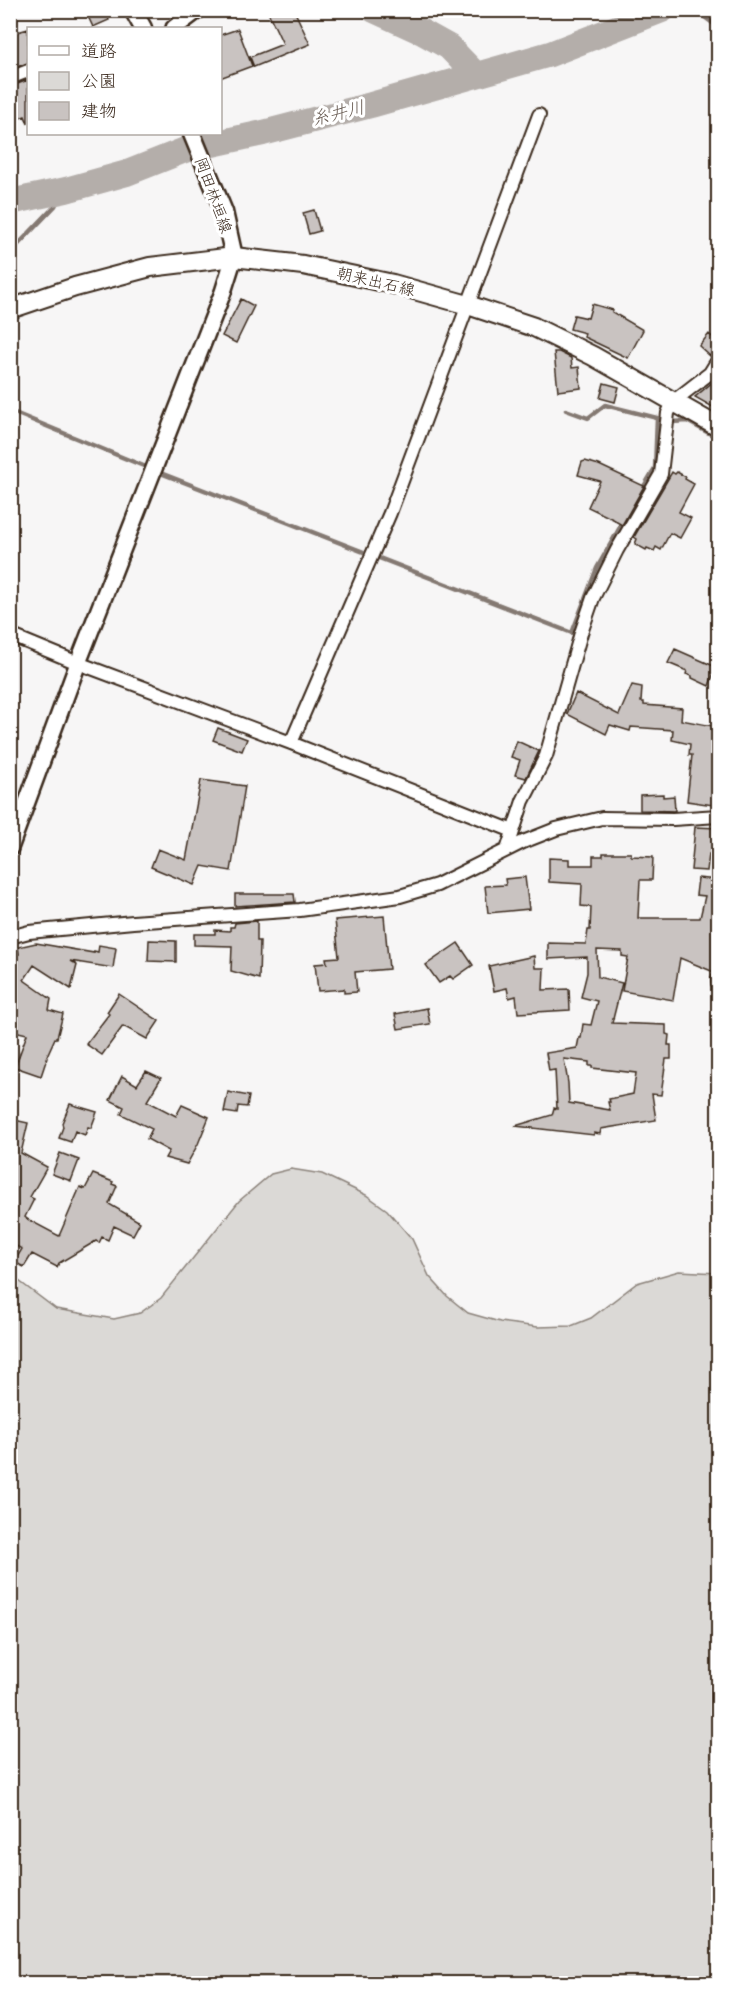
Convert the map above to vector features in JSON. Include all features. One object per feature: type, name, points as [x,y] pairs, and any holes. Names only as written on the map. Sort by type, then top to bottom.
[{"type":"main road","points":[[133,10],[140,27]]},
{"type":"main road","name":"岡田林垣線","points":[[192,135],[224,212],[234,256]]},
{"type":"main road","name":"朝来出石線","points":[[10,309],[75,287],[150,267],[234,256],[303,265],[393,284],[468,304],[534,327],[593,356],[718,427]]},
{"type":"street","points":[[175,27],[198,10]]},
{"type":"street","points":[[10,78],[27,70]]},
{"type":"street","points":[[291,743],[390,513],[539,115]]},
{"type":"street","points":[[10,848],[78,663],[223,292],[234,256]]},
{"type":"street","points":[[507,850],[523,801],[546,756],[580,633],[593,598],[617,550],[661,474],[668,413],[674,401],[710,373],[718,360]]},
{"type":"street","points":[[10,635],[513,831]]},
{"type":"street","points":[[10,937],[29,932],[122,923],[300,910],[400,896],[437,885],[507,850],[556,829],[602,818],[673,819],[718,816]]},
{"type":"green space","points":[[291,1169],[322,1174],[366,1195],[387,1210],[412,1239],[429,1276],[447,1296],[468,1313],[500,1322],[538,1327],[571,1326],[591,1318],[637,1283],[679,1271],[718,1273],[718,1983],[11,1983],[11,1275],[56,1309],[114,1319],[140,1313],[161,1298],[239,1201],[271,1174]]},
{"type":"building","points":[[85,10],[104,10],[109,20],[93,27]]},
{"type":"building","points":[[267,10],[294,10],[310,44],[254,67],[250,57],[283,44]]},
{"type":"building","points":[[27,29],[27,63],[10,69],[10,34]]},
{"type":"building","points":[[238,29],[252,66],[222,77],[222,34]]},
{"type":"building","points":[[27,80],[27,121],[25,116],[10,122],[10,102],[18,99],[12,86]]},
{"type":"building","points":[[314,210],[320,231],[309,234],[303,213]]},
{"type":"building","points":[[241,299],[254,306],[236,343],[222,336]]},
{"type":"building","points":[[592,304],[613,310],[612,312],[643,330],[628,358],[584,337],[585,333],[570,329],[574,315],[588,318]]},
{"type":"building","points":[[709,334],[718,342],[718,347],[710,356],[699,346]]},
{"type":"building","points":[[554,352],[571,358],[572,368],[579,367],[581,388],[558,391]]},
{"type":"building","points":[[714,381],[718,383],[718,410],[695,397]]},
{"type":"building","points":[[604,383],[619,387],[615,402],[600,398]]},
{"type":"building","points":[[585,461],[644,486],[622,525],[588,507],[600,481],[578,475],[582,462]]},
{"type":"building","points":[[672,472],[675,474],[677,472],[694,484],[679,512],[691,518],[680,538],[670,533],[661,550],[656,547],[654,551],[647,548],[646,550],[635,544],[637,539],[634,537]]},
{"type":"building","points":[[675,649],[716,667],[709,686],[686,674],[687,671],[668,663]]},
{"type":"building","points":[[632,685],[642,687],[641,702],[644,702],[644,705],[682,708],[681,720],[718,727],[718,803],[713,802],[713,805],[687,801],[692,755],[689,755],[690,744],[672,740],[673,730],[631,727],[630,731],[610,725],[606,734],[567,714],[576,693],[619,715]]},
{"type":"building","points":[[218,728],[247,739],[242,751],[213,740]]},
{"type":"building","points":[[517,741],[539,751],[526,778],[515,775],[520,760],[511,757]]},
{"type":"building","points":[[201,780],[245,786],[231,871],[202,866],[194,885],[151,867],[158,849],[186,860]]},
{"type":"building","points":[[663,794],[663,797],[674,796],[675,811],[640,810],[640,795]]},
{"type":"building","points":[[695,827],[718,828],[718,850],[715,850],[714,854],[709,854],[707,871],[691,870]]},
{"type":"building","points":[[603,853],[631,853],[631,856],[653,857],[652,880],[640,880],[638,918],[700,918],[705,896],[696,895],[698,878],[718,880],[718,966],[714,972],[680,958],[673,1000],[622,991],[628,957],[622,956],[622,951],[597,950],[598,977],[622,983],[612,1023],[666,1025],[666,1034],[669,1035],[668,1045],[671,1045],[671,1059],[666,1059],[661,1095],[652,1094],[656,1120],[601,1129],[600,1134],[594,1133],[594,1135],[515,1126],[552,1115],[554,1108],[557,1109],[555,1070],[549,1071],[546,1053],[577,1048],[583,1024],[591,1025],[597,1001],[581,997],[587,973],[587,957],[548,959],[548,943],[586,944],[588,930],[590,930],[591,907],[581,906],[582,884],[549,882],[549,858],[569,859],[569,865],[593,865],[593,856],[603,856]],"holes":[[[564,1059],[589,1062],[592,1068],[636,1073],[633,1094],[609,1099],[610,1110],[569,1103]]]},
{"type":"building","points":[[525,877],[529,909],[488,913],[485,886],[506,885],[505,879]]},
{"type":"building","points":[[235,894],[294,894],[295,902],[235,906]]},
{"type":"building","points":[[384,916],[389,969],[355,972],[357,992],[344,993],[344,989],[318,991],[315,964],[327,963],[326,958],[339,957],[335,920]]},
{"type":"building","points":[[257,921],[257,941],[260,941],[259,979],[231,971],[232,946],[194,945],[194,934],[215,934],[215,930],[230,931],[230,927],[234,927],[235,923]]},
{"type":"building","points":[[149,940],[176,941],[176,962],[148,961]]},
{"type":"building","points":[[36,943],[94,953],[94,951],[98,952],[99,945],[116,948],[113,968],[70,961],[77,965],[71,989],[34,965],[24,980],[51,999],[49,1010],[63,1014],[57,1038],[46,1058],[41,1076],[15,1067],[27,1034],[10,1030],[10,1010],[17,986],[10,985],[10,951],[19,954],[18,947]]},
{"type":"building","points":[[458,943],[473,965],[453,979],[450,976],[439,983],[426,965]]},
{"type":"building","points":[[534,956],[535,968],[544,968],[543,990],[569,989],[570,1010],[518,1013],[516,996],[509,998],[507,988],[494,991],[489,966]]},
{"type":"building","points":[[119,994],[159,1021],[147,1039],[123,1026],[102,1055],[86,1044],[109,1014],[107,1012]]},
{"type":"building","points":[[427,1008],[430,1024],[398,1029],[395,1014]]},
{"type":"building","points":[[146,1071],[161,1078],[147,1101],[176,1116],[182,1105],[209,1117],[187,1164],[165,1158],[169,1151],[147,1139],[152,1129],[121,1114],[124,1107],[110,1100],[122,1076],[137,1085]]},
{"type":"building","points":[[228,1092],[249,1096],[247,1107],[238,1106],[237,1114],[224,1112]]},
{"type":"building","points":[[70,1104],[97,1112],[91,1128],[88,1127],[85,1135],[75,1131],[71,1142],[59,1138]]},
{"type":"building","points":[[10,1119],[28,1123],[21,1153],[47,1167],[30,1197],[34,1199],[25,1217],[27,1219],[59,1236],[80,1187],[85,1189],[93,1174],[117,1186],[109,1204],[140,1222],[133,1235],[114,1226],[108,1240],[102,1237],[99,1243],[96,1241],[59,1263],[57,1267],[32,1254],[24,1267],[14,1262],[22,1249],[10,1243]]},
{"type":"building","points":[[60,1153],[79,1160],[71,1181],[52,1174]]},
{"type":"waterway","points":[[374,10],[449,47],[476,75]]},
{"type":"waterway","name":"糸井川","points":[[10,202],[66,190],[127,173],[185,150],[263,133],[371,105],[550,54],[662,10]]},
{"type":"waterway","points":[[695,10],[718,27]]},
{"type":"waterway","points":[[10,253],[55,206],[62,191]]},
{"type":"waterway","points":[[566,410],[588,418],[605,405],[673,422],[687,421],[718,438]]},
{"type":"waterway","points":[[10,411],[163,474],[572,633],[597,568],[624,520]]},
{"type":"waterway","points":[[633,505],[655,468],[657,418]]}]
